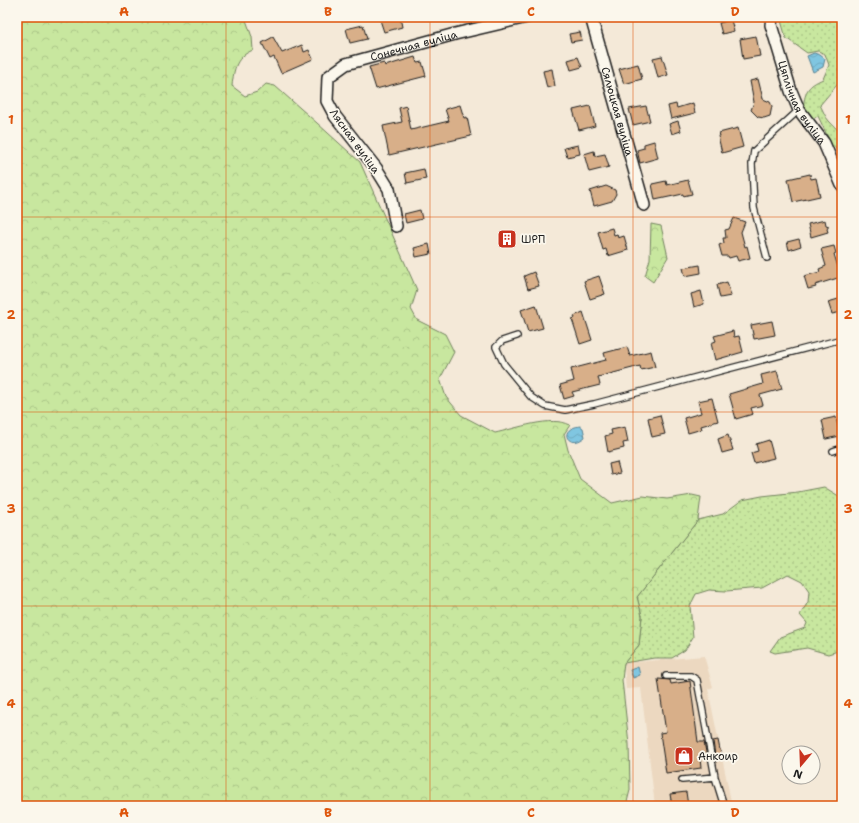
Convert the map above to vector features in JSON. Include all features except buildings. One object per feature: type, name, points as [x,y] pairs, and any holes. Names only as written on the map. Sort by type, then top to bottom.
[{"type":"street","name":"Сонечная вуліца","points":[[346,64],[455,34],[527,17]]},
{"type":"street","name":"Сялюцкая вуліца","points":[[591,17],[644,205]]},
{"type":"street","name":"Цяплічная вуліца","points":[[772,17],[772,25],[791,91],[799,110],[824,143],[842,185]]},
{"type":"street","name":"Лясная вуліца","points":[[346,64],[328,77],[327,101],[335,116],[376,168],[389,189],[396,226]]},
{"type":"lane","points":[[768,258],[754,208],[752,164],[754,151],[799,110]]},
{"type":"lane","points":[[517,336],[502,342],[496,347],[504,364],[531,397],[545,406],[565,410],[594,404],[842,339]]},
{"type":"lane","points":[[833,451],[842,448]]},
{"type":"lane","points":[[666,676],[691,676],[697,680],[715,777],[724,806]]},
{"type":"lane","points":[[682,780],[715,777]]},
{"type":"shaded area","points":[[704,656],[713,687],[708,689],[732,806],[655,806],[641,688],[626,689],[624,663]]},
{"type":"green space","points":[[17,17],[245,17],[252,37],[253,50],[239,60],[235,69],[232,86],[245,96],[257,92],[266,84],[275,86],[360,162],[417,290],[411,309],[417,320],[445,334],[454,352],[440,379],[446,397],[461,415],[495,433],[543,422],[562,422],[570,425],[564,434],[568,450],[580,479],[612,503],[643,496],[667,499],[692,495],[701,497],[698,520],[637,597],[642,616],[639,645],[624,663],[622,680],[629,744],[630,790],[626,806],[17,806]]},
{"type":"green space","points":[[780,17],[823,17],[839,20],[842,19],[842,79],[820,105],[825,115],[840,134],[842,145],[833,148],[818,116],[812,119],[803,107],[808,89],[810,86],[823,79],[829,65],[825,54],[818,51],[807,53],[786,38]]},
{"type":"green space","points":[[651,224],[661,226],[668,257],[653,282],[645,276],[650,259]]},
{"type":"green space","points":[[824,487],[842,498],[842,643],[838,651],[828,654],[807,648],[775,653],[770,651],[780,637],[805,628],[807,623],[800,615],[808,602],[809,591],[802,581],[788,574],[762,588],[726,591],[709,590],[696,594],[690,606],[693,637],[685,650],[672,658],[654,658],[624,663],[639,645],[642,616],[637,597],[698,520],[723,514],[742,500]]},
{"type":"water","points":[[814,53],[825,59],[823,67],[813,72],[807,56]]},
{"type":"water","points":[[580,426],[583,428],[585,437],[574,442],[570,440],[567,434],[568,431]]},
{"type":"water","points":[[638,667],[640,675],[633,678],[630,670]]},
{"type":"place","name":"ШРП","points":[[507,239]]},
{"type":"place","name":"Анкоир","points":[[684,756]]}]
